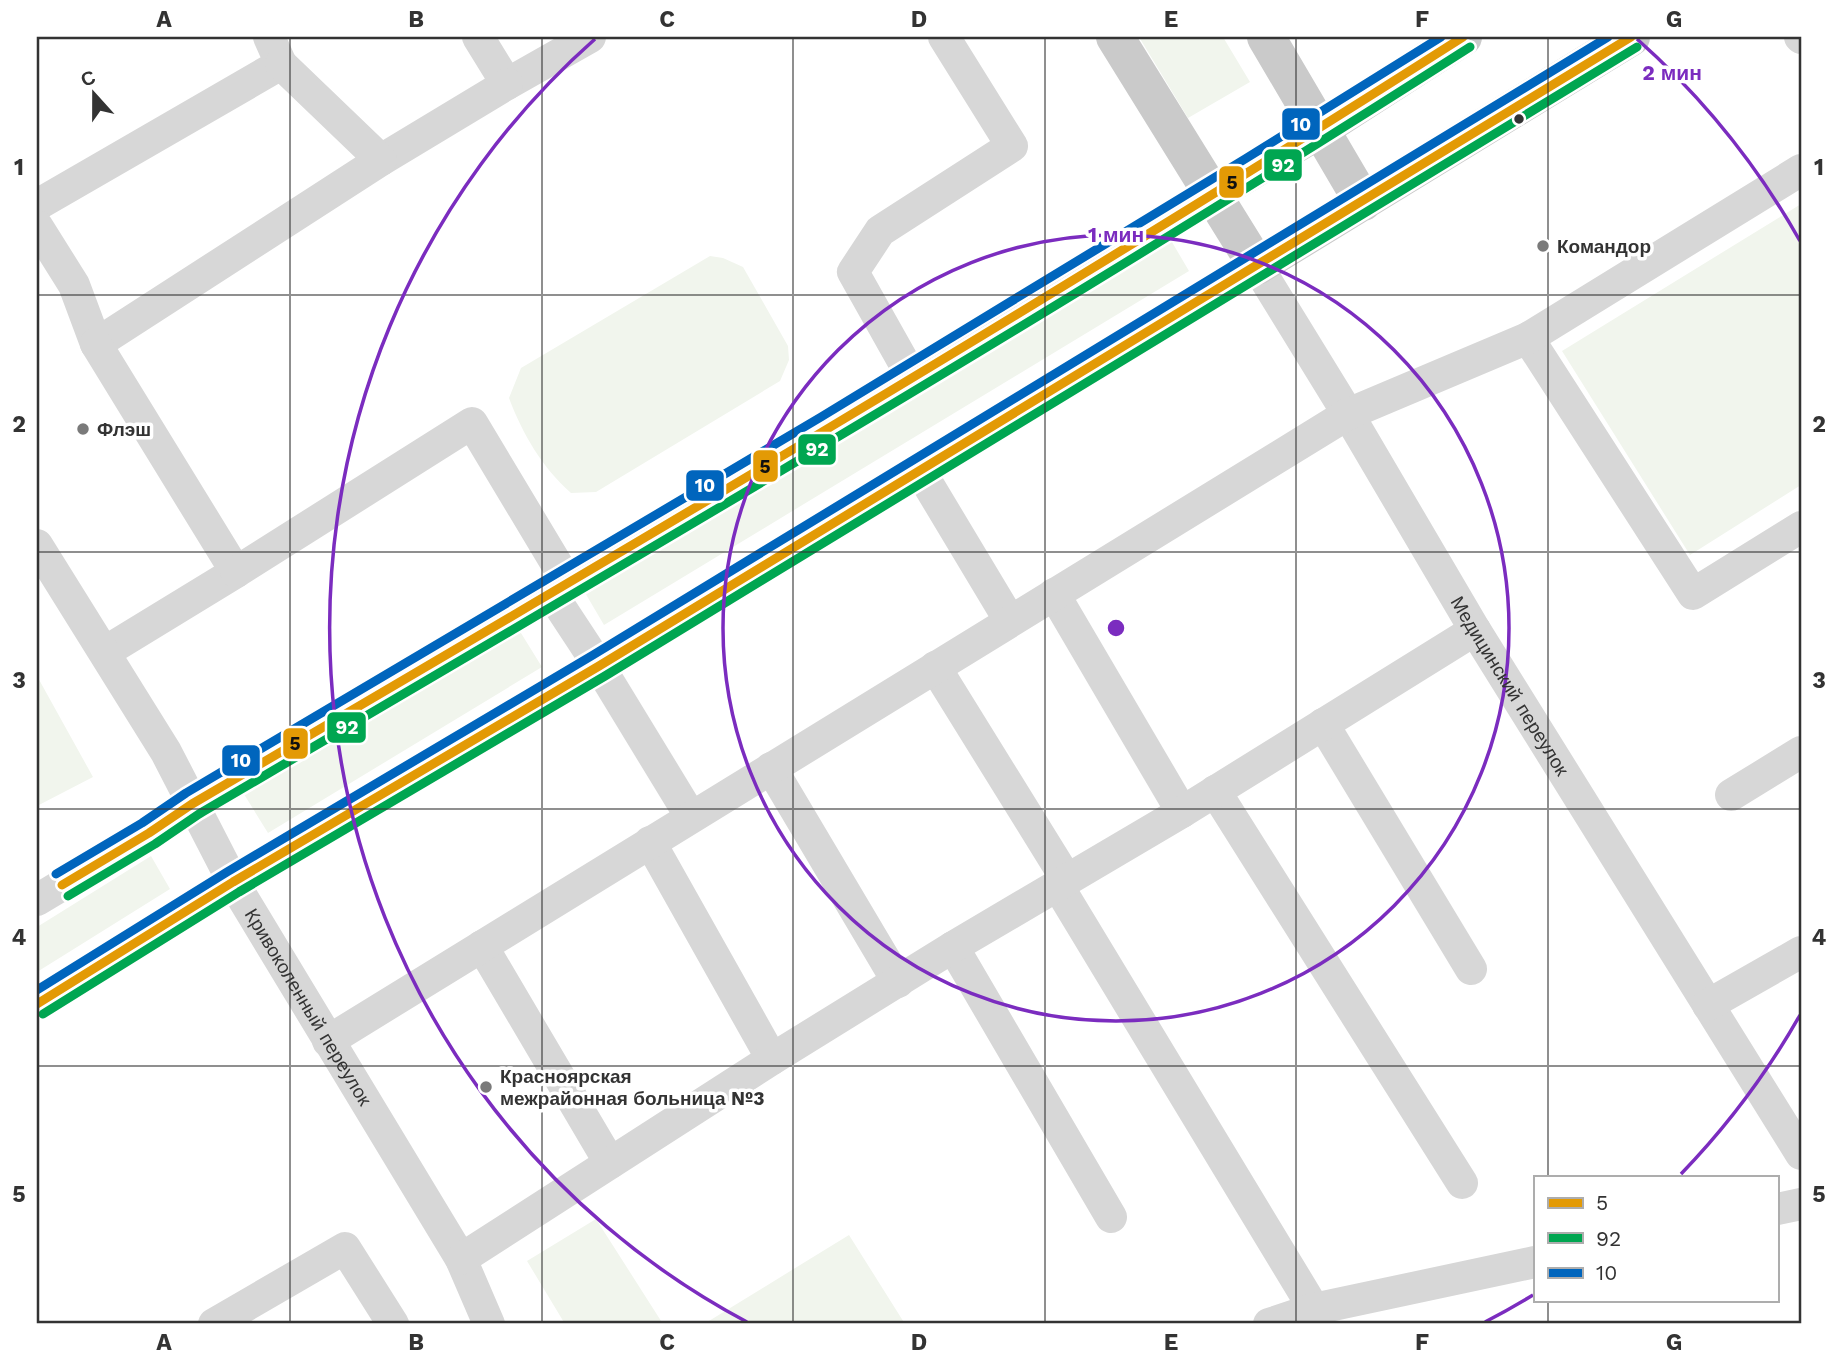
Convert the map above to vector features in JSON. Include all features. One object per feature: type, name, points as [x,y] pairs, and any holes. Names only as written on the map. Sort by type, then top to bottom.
[{"type":"main road","name":"Медицинский переулок","points":[[1115,37],[1256,266]]},
{"type":"main road","points":[[1266,37],[1322,128],[1363,202]]},
{"type":"main road","points":[[1211,195],[1322,128],[1463,37]]},
{"type":"main road","points":[[1256,266],[1631,37]]},
{"type":"street","points":[[478,37],[507,84]]},
{"type":"street","points":[[96,344],[382,160],[590,37]]},
{"type":"street","points":[[912,377],[853,272],[880,231],[1012,146],[944,37]]},
{"type":"street","points":[[37,205],[275,50],[382,160]]},
{"type":"street","points":[[328,1041],[1348,414],[1528,338],[1801,170]]},
{"type":"street","points":[[37,900],[192,804],[559,588],[1211,195]]},
{"type":"street","points":[[37,226],[74,285],[96,344],[236,572]]},
{"type":"street","points":[[37,1004],[233,882],[599,666],[1256,266]]},
{"type":"street","name":"Медицинский переулок","points":[[1256,266],[1348,414],[1475,630],[1801,1154]]},
{"type":"street","points":[[1528,338],[1693,594],[1801,527]]},
{"type":"street","points":[[106,652],[472,424],[599,666],[691,817]]},
{"type":"street","points":[[920,471],[1010,621]]},
{"type":"street","name":"Кривоколенный переулок","points":[[39,555],[106,652],[166,752],[233,882],[461,1259],[488,1324]]},
{"type":"street","points":[[1054,594],[1182,812]]},
{"type":"street","points":[[461,1259],[772,1059],[953,947],[1182,812],[1475,630]]},
{"type":"street","points":[[935,667],[1062,883],[1333,1313]]},
{"type":"street","points":[[1323,724],[1471,969]]},
{"type":"street","points":[[1731,795],[1801,752]]},
{"type":"street","points":[[771,768],[898,982]]},
{"type":"street","points":[[1216,791],[1462,1183]]},
{"type":"street","points":[[650,842],[772,1059]]},
{"type":"street","points":[[482,946],[610,1163]]},
{"type":"street","points":[[953,947],[1111,1217]]},
{"type":"street","points":[[1708,1006],[1801,952]]},
{"type":"street","points":[[1778,1209],[1801,1204]]},
{"type":"street","points":[[214,1324],[345,1248],[393,1324]]},
{"type":"street","points":[[1269,1324],[1333,1313],[1534,1262]]},
{"type":"shaded area","points":[[1139,37],[1223,37],[1250,82],[1188,118]]},
{"type":"shaded area","points":[[1801,204],[1801,485],[1690,555],[1562,351]]},
{"type":"shaded area","points":[[1169,237],[1189,271],[604,625],[584,591]]},
{"type":"shaded area","points":[[710,256],[723,258],[743,267],[788,346],[789,360],[780,381],[596,492],[571,493],[534,450],[509,398],[521,368]]},
{"type":"shaded area","points":[[516,625],[542,667],[268,833],[242,791]]},
{"type":"shaded area","points":[[37,676],[93,777],[37,806]]},
{"type":"shaded area","points":[[151,856],[170,889],[37,972],[37,927]]},
{"type":"shaded area","points":[[596,1219],[663,1324],[565,1324],[527,1261]]},
{"type":"shaded area","points":[[849,1235],[905,1324],[704,1324]]},
{"type":"transit line","name":"10","points":[[56,874],[142,823],[186,793],[821,417],[1441,37]]},
{"type":"transit line","name":"5","points":[[62,885],[192,804],[672,522],[990,331],[1463,37]]},
{"type":"transit line","name":"10","points":[[37,990],[227,872],[593,655],[1608,37]]},
{"type":"transit line","name":"5","points":[[37,1004],[233,882],[599,666],[1631,37]]},
{"type":"transit line","name":"92","points":[[68,896],[199,814],[997,341],[1470,47]]},
{"type":"transit line","name":"92","points":[[43,1014],[239,892],[605,676],[1637,47]]},
{"type":"place","name":"Командор","points":[[1543,246]]},
{"type":"place","name":"Флэш","points":[[83,429]]},
{"type":"place","name":"Красноярская межрайонная больница №3","points":[[486,1087]]}]
